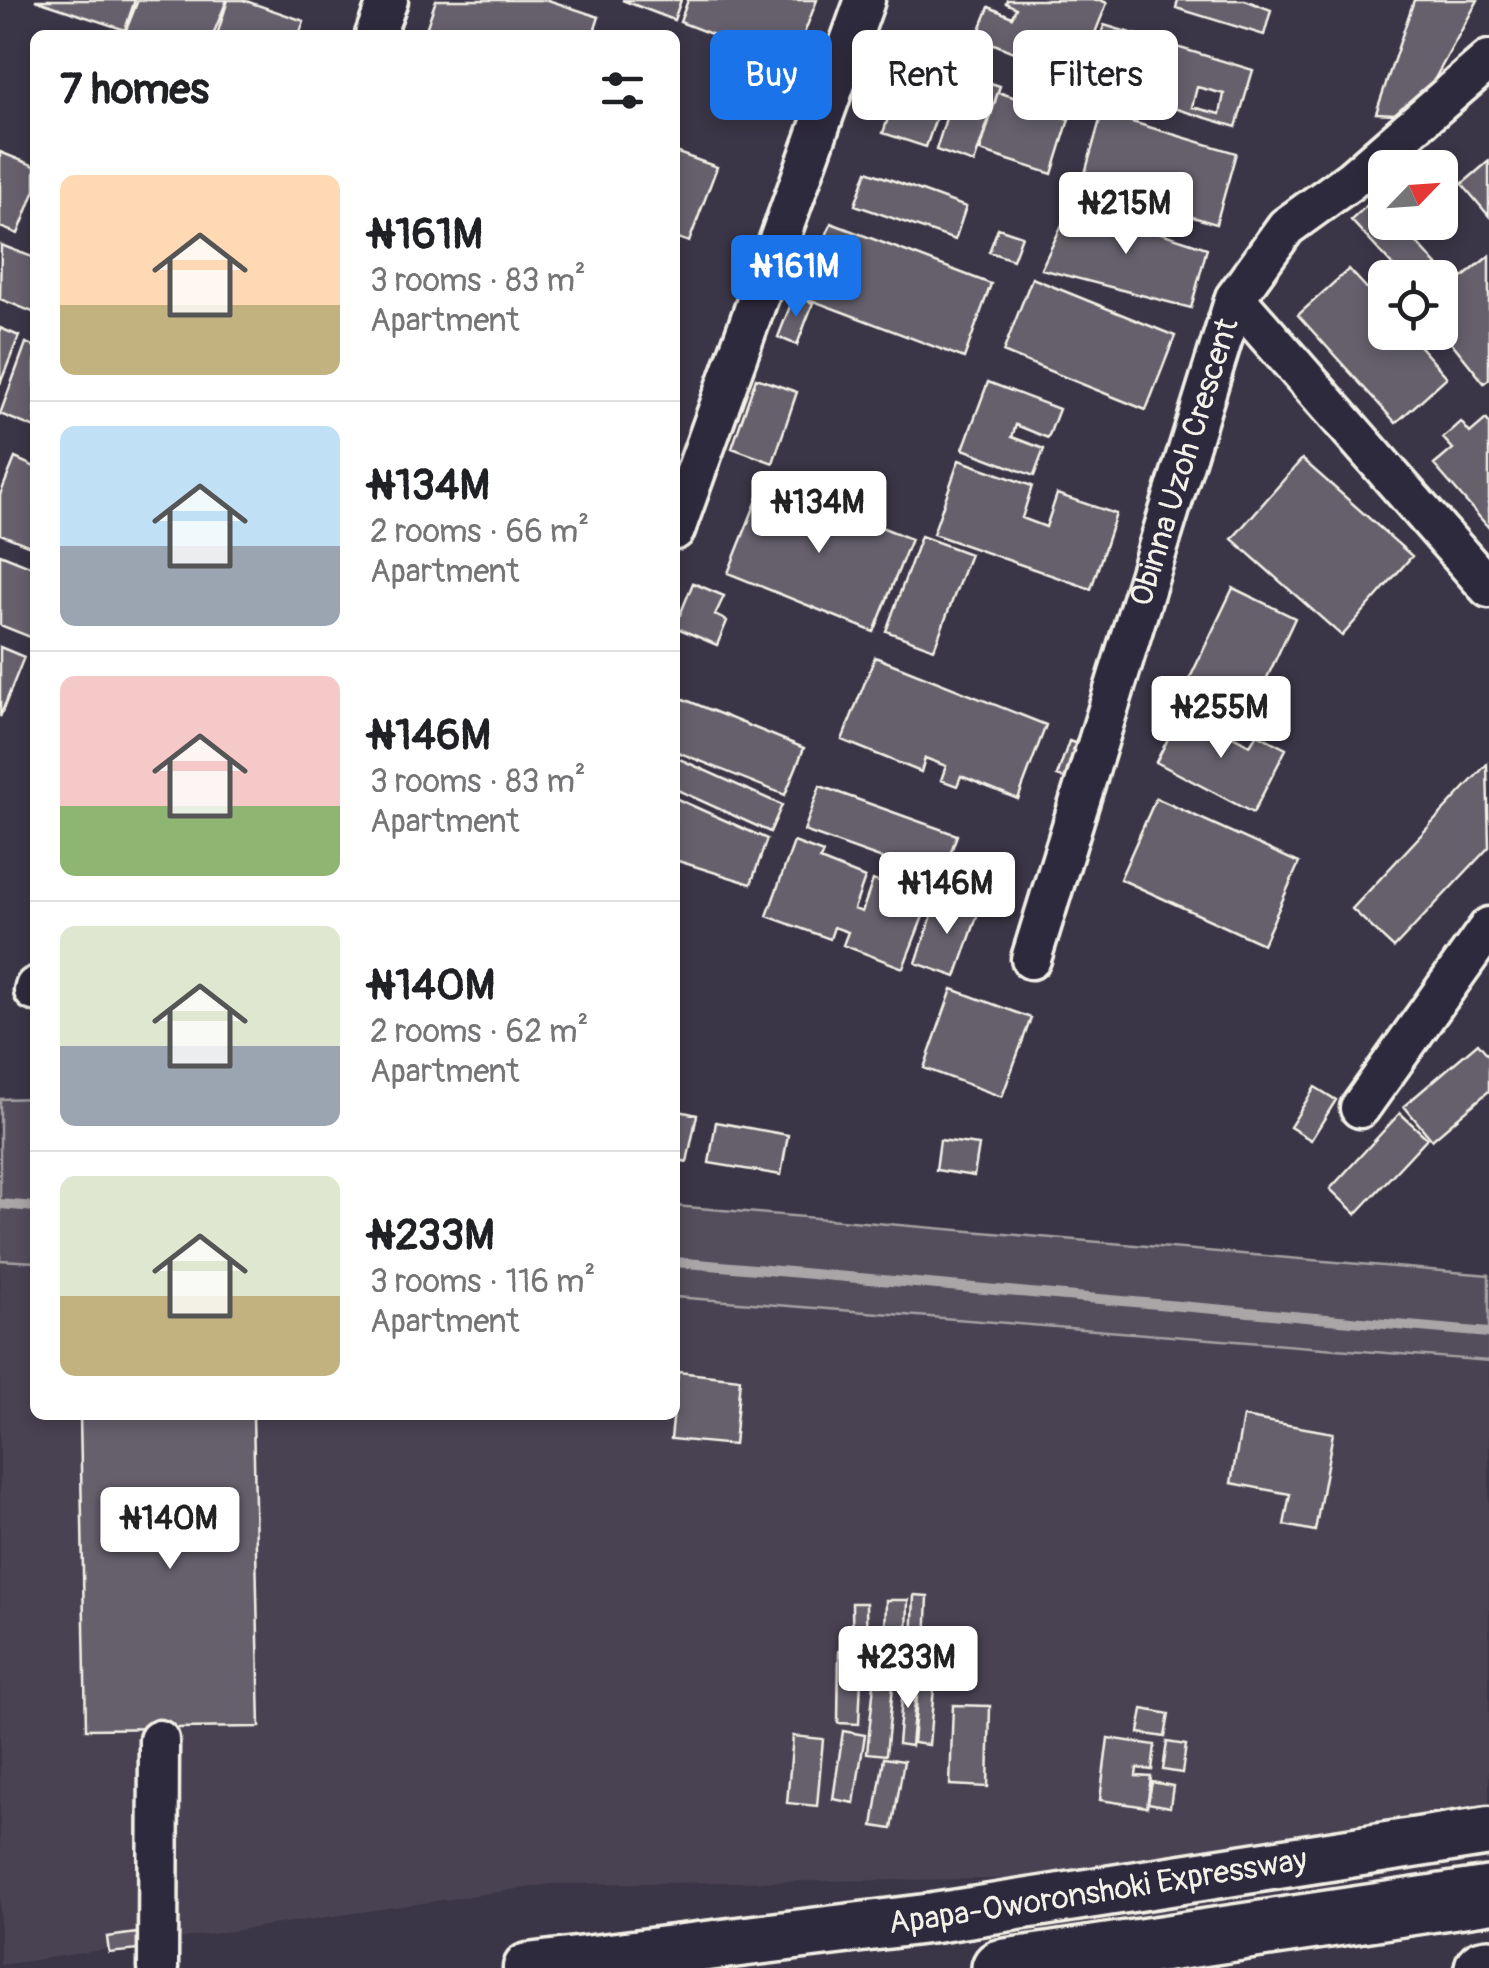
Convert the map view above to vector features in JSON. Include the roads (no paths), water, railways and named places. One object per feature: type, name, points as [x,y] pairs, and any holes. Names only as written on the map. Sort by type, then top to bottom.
[{"type":"highway","name":"Apapa-Oworonshoki Expressway","points":[[1000,1968],[1489,1895]]},
{"type":"main road","name":"Apapa-Oworonshoki Expressway","points":[[528,1968],[934,1918],[1489,1831]]},
{"type":"street","points":[[377,30],[388,0]]},
{"type":"street","points":[[680,516],[865,0]]},
{"type":"street","name":"Obinna Uzoh Crescent","points":[[1030,959],[1236,298],[1286,227],[1351,180],[1489,60]]},
{"type":"street","points":[[1236,298],[1489,588]]},
{"type":"street","points":[[1360,1108],[1489,927]]},
{"type":"street","points":[[158,1968],[159,1740]]},
{"type":"waterway","points":[[0,1204],[30,1207]]},
{"type":"waterway","points":[[680,1262],[1489,1333]]}]
